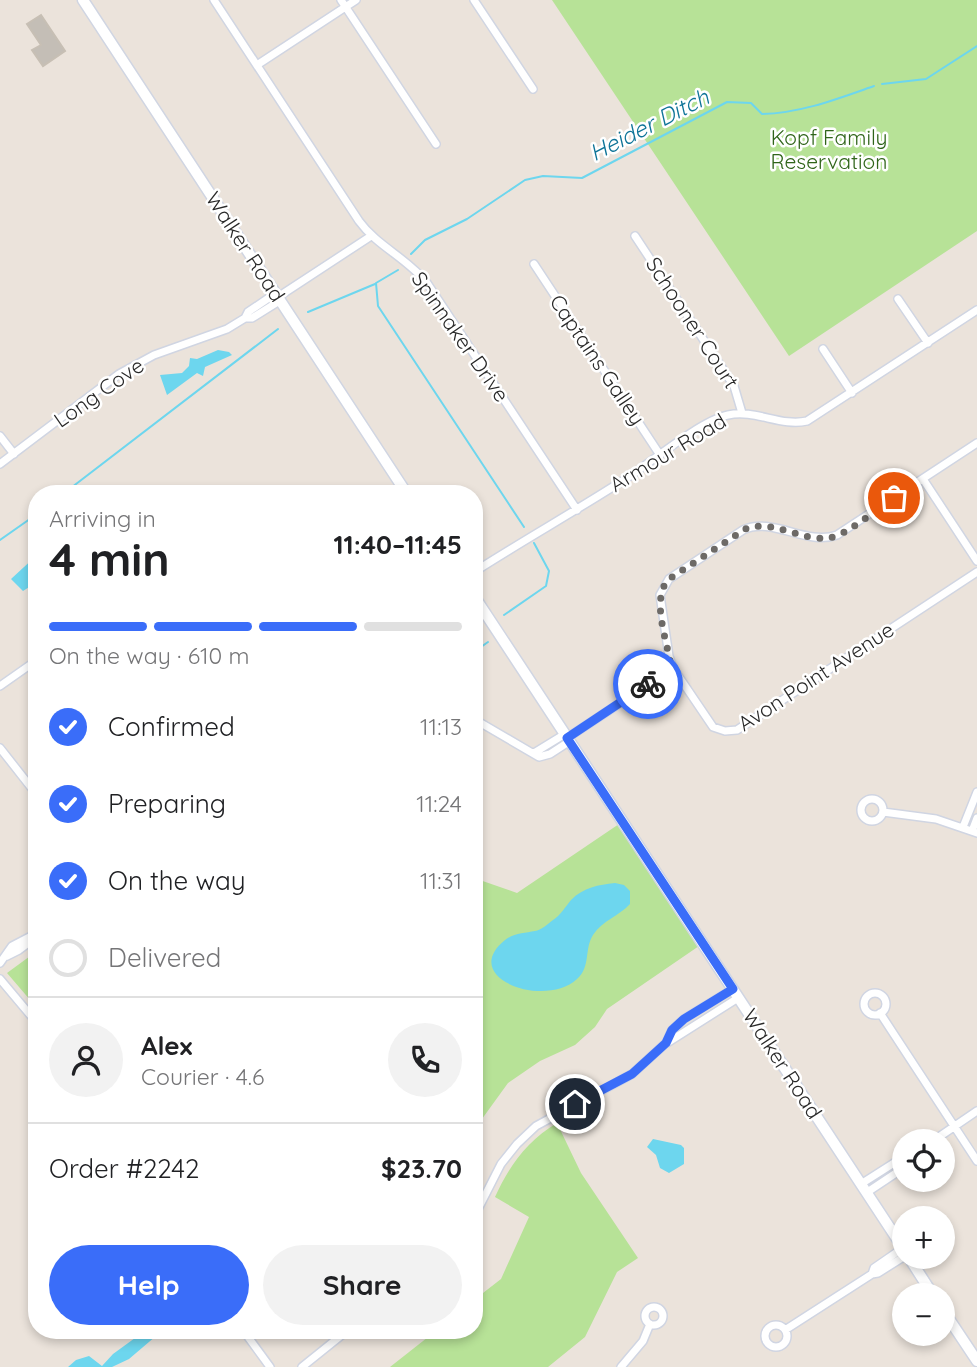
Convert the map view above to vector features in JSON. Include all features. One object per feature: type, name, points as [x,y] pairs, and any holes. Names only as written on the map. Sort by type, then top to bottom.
[{"type":"street","name":"Walker Road","points":[[83,0],[401,485]]},
{"type":"street","name":"Spinnaker Drive","points":[[214,0],[371,236],[408,263],[427,283],[577,510]]},
{"type":"street","points":[[257,65],[344,3],[356,0]]},
{"type":"street","points":[[474,0],[533,89]]},
{"type":"street","points":[[344,3],[436,144]]},
{"type":"street","name":"Long Cove","points":[[0,464],[119,374],[155,355],[227,329],[244,318],[247,312],[278,297],[371,236]]},
{"type":"street","name":"Schooner Court","points":[[635,236],[734,386],[742,413]]},
{"type":"street","name":"Captains Galley","points":[[534,264],[660,456]]},
{"type":"street","points":[[898,299],[928,343]]},
{"type":"street","name":"Armour Road","points":[[483,566],[534,533],[577,510],[715,420],[742,413],[798,423],[813,419],[977,310]]},
{"type":"street","points":[[823,349],[852,393]]},
{"type":"street","points":[[0,436],[14,454]]},
{"type":"street","points":[[483,724],[534,753],[567,737],[673,668],[661,601],[662,589],[669,579],[743,530],[754,526],[819,538],[833,537],[977,443]]},
{"type":"street","points":[[923,479],[977,561]]},
{"type":"street","name":"Avon Point Avenue","points":[[673,668],[713,727],[725,731],[737,730],[977,572]]},
{"type":"street","name":"Walker Road","points":[[483,609],[892,1233]]},
{"type":"street","points":[[0,686],[28,666]]},
{"type":"street","points":[[0,748],[28,784]]},
{"type":"street","points":[[963,827],[977,792]]},
{"type":"street","points":[[883,812],[936,819],[974,832],[977,818]]},
{"type":"street","points":[[0,962],[28,942]]},
{"type":"street","points":[[0,979],[28,1012]]},
{"type":"street","points":[[483,1199],[501,1164],[536,1126],[632,1074],[666,1043],[672,1030],[684,1019],[736,993]]},
{"type":"street","points":[[880,1013],[977,1161]]},
{"type":"street","points":[[950,1129],[977,1111]]},
{"type":"street","points":[[863,1188],[892,1166]]},
{"type":"street","points":[[863,1188],[892,1174]]},
{"type":"street","points":[[785,1330],[872,1274],[874,1268],[892,1259]]},
{"type":"street","points":[[621,1367],[643,1341],[650,1324]]},
{"type":"street","points":[[955,1328],[977,1361],[967,1367]]},
{"type":"street","points":[[250,1339],[270,1367]]},
{"type":"street","points":[[302,1367],[337,1339]]},
{"type":"green space","name":"Kopf Family Reservation","points":[[552,0],[977,0],[977,231],[789,356]]},
{"type":"green space","points":[[619,824],[699,946],[607,1009],[595,1027],[575,1045],[540,1061],[508,1083],[483,1118],[483,881],[517,893]]},
{"type":"green space","points":[[28,958],[28,998],[7,973]]},
{"type":"green space","points":[[557,1123],[581,1173],[638,1258],[617,1272],[585,1337],[548,1367],[390,1367],[426,1339],[483,1339],[483,1293],[501,1279],[529,1217],[495,1197],[520,1155]]},
{"type":"water","points":[[218,350],[232,355],[205,367],[203,376],[197,373],[167,395],[160,375],[182,373],[189,366],[190,358],[197,359]]},
{"type":"water","points":[[28,563],[28,588],[23,591],[11,579]]},
{"type":"water","points":[[615,883],[624,885],[630,891],[630,904],[593,935],[584,969],[577,979],[563,987],[546,991],[511,985],[499,977],[492,966],[493,954],[505,940],[542,928],[586,889]]},
{"type":"water","points":[[653,1139],[681,1145],[684,1148],[684,1164],[669,1173],[660,1168],[656,1155],[647,1147]]},
{"type":"water","points":[[134,1339],[152,1339],[129,1359],[112,1367],[68,1367],[76,1360],[89,1356],[102,1366]]},
{"type":"building","points":[[41,15],[65,51],[43,66],[32,50],[41,45],[27,24]]},
{"type":"waterway","name":"Heider Ditch","points":[[882,84],[926,79],[977,46]]},
{"type":"waterway","name":"Heider Ditch","points":[[411,254],[425,240],[467,219],[525,180],[543,176],[582,178],[727,102],[751,103],[762,114],[776,113],[819,105],[874,86]]},
{"type":"waterway","name":"Heider Ditch","points":[[398,270],[376,283],[378,306],[524,527]]},
{"type":"waterway","points":[[308,312],[375,284]]},
{"type":"waterway","points":[[75,485],[278,329]]},
{"type":"waterway","points":[[0,540],[28,520]]},
{"type":"waterway","name":"Heider Ditch","points":[[504,615],[546,586],[549,571],[534,543]]},
{"type":"waterway","name":"Heider Ditch","points":[[483,646],[488,642]]},
{"type":"way so far","points":[[648,684],[673,668],[660,595],[669,579],[747,528],[761,526],[819,538],[833,537],[894,498]]},
{"type":"route","points":[[575,1104],[632,1074],[666,1043],[672,1030],[684,1019],[733,989],[567,738],[648,684]]}]
